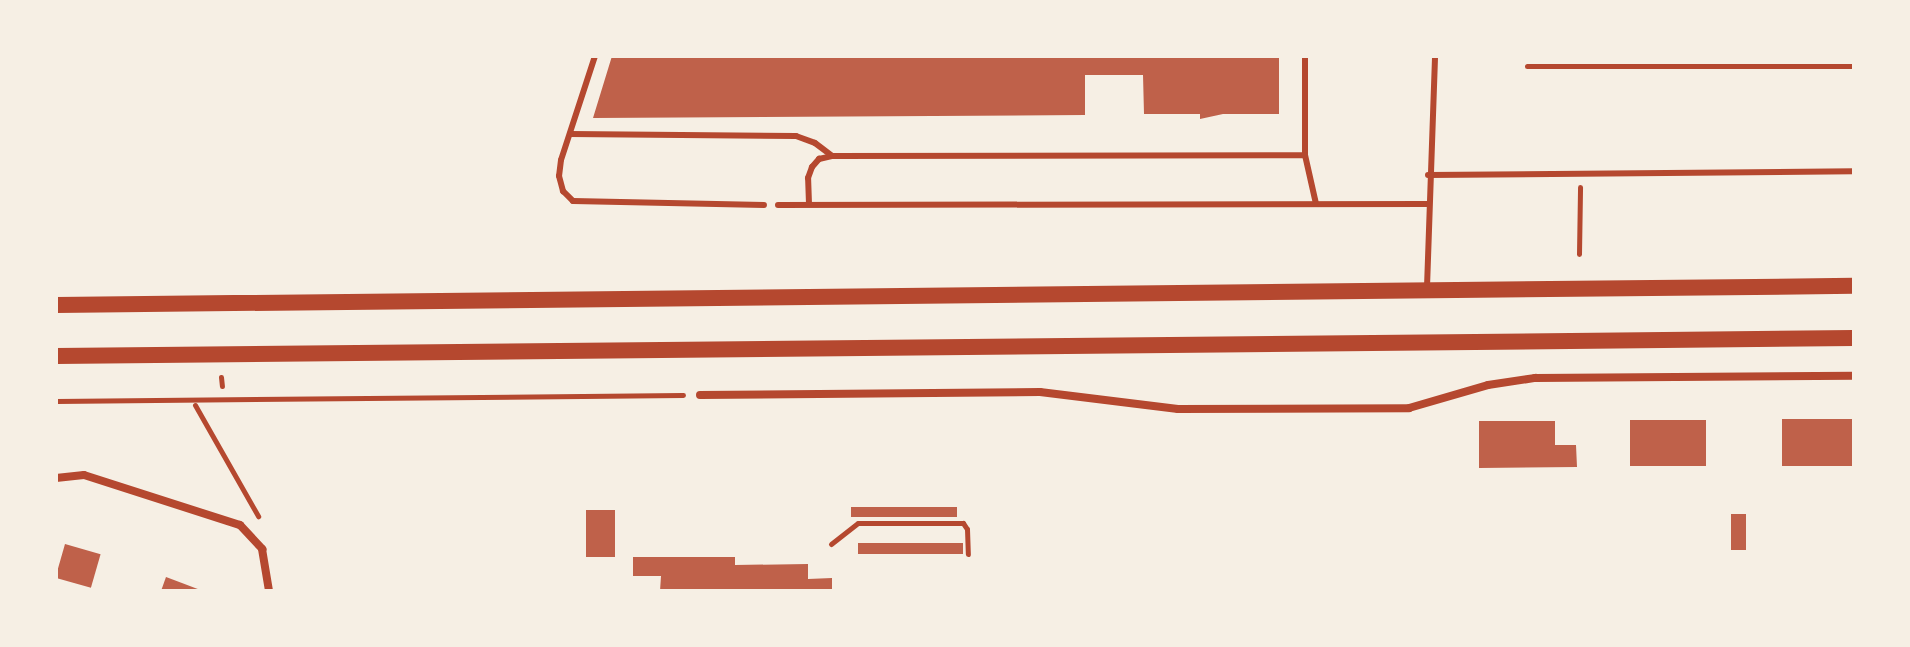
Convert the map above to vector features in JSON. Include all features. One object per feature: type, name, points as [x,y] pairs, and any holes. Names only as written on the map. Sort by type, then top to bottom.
[{"type":"main road","points":[[56,305],[1854,286]]},
{"type":"main road","points":[[56,356],[1854,338]]},
{"type":"street","points":[[700,395],[1040,392],[1178,409],[1409,408],[1488,385],[1535,378],[1854,376]]},
{"type":"street","points":[[56,478],[84,475],[240,525],[262,549],[269,591]]},
{"type":"lane","points":[[595,56],[559,176],[563,191],[573,201],[764,205]]},
{"type":"lane","points":[[1305,56],[1305,155],[1316,204]]},
{"type":"lane","points":[[1427,291],[1427,204],[1435,56]]},
{"type":"lane","points":[[570,134],[796,136],[815,143],[832,156]]},
{"type":"lane","points":[[809,204],[808,178],[812,167],[819,159],[832,156],[1305,155]]},
{"type":"lane","points":[[1428,175],[1854,171]]},
{"type":"lane","points":[[778,205],[1427,204]]},
{"type":"path","points":[[1527,66],[1854,66]]},
{"type":"path","points":[[1579,254],[1580,174]]},
{"type":"path","points":[[221,377],[222,386]]},
{"type":"path","points":[[56,401],[700,395]]},
{"type":"path","points":[[195,405],[265,528]]},
{"type":"path","points":[[831,544],[858,523],[963,523],[967,529],[968,554]]},
{"type":"building","points":[[612,56],[1279,56],[1279,114],[1223,114],[1200,119],[1200,114],[1144,114],[1143,75],[1085,75],[1085,115],[593,118]]},
{"type":"building","points":[[1782,419],[1854,419],[1854,466],[1782,466]]},
{"type":"building","points":[[1630,420],[1706,420],[1706,466],[1630,466]]},
{"type":"building","points":[[1479,421],[1555,421],[1555,445],[1576,445],[1577,467],[1479,468]]},
{"type":"building","points":[[851,507],[957,507],[957,517],[851,517]]},
{"type":"building","points":[[586,510],[615,510],[615,557],[586,557]]},
{"type":"building","points":[[1731,514],[1746,514],[1746,550],[1731,550]]},
{"type":"building","points":[[858,543],[963,543],[963,554],[858,554]]},
{"type":"building","points":[[65,544],[101,554],[91,588],[56,578]]},
{"type":"building","points":[[633,557],[735,557],[735,565],[808,564],[808,579],[832,578],[832,591],[660,591],[661,576],[633,576]]},
{"type":"building","points":[[166,577],[174,580],[203,591],[161,591]]}]
